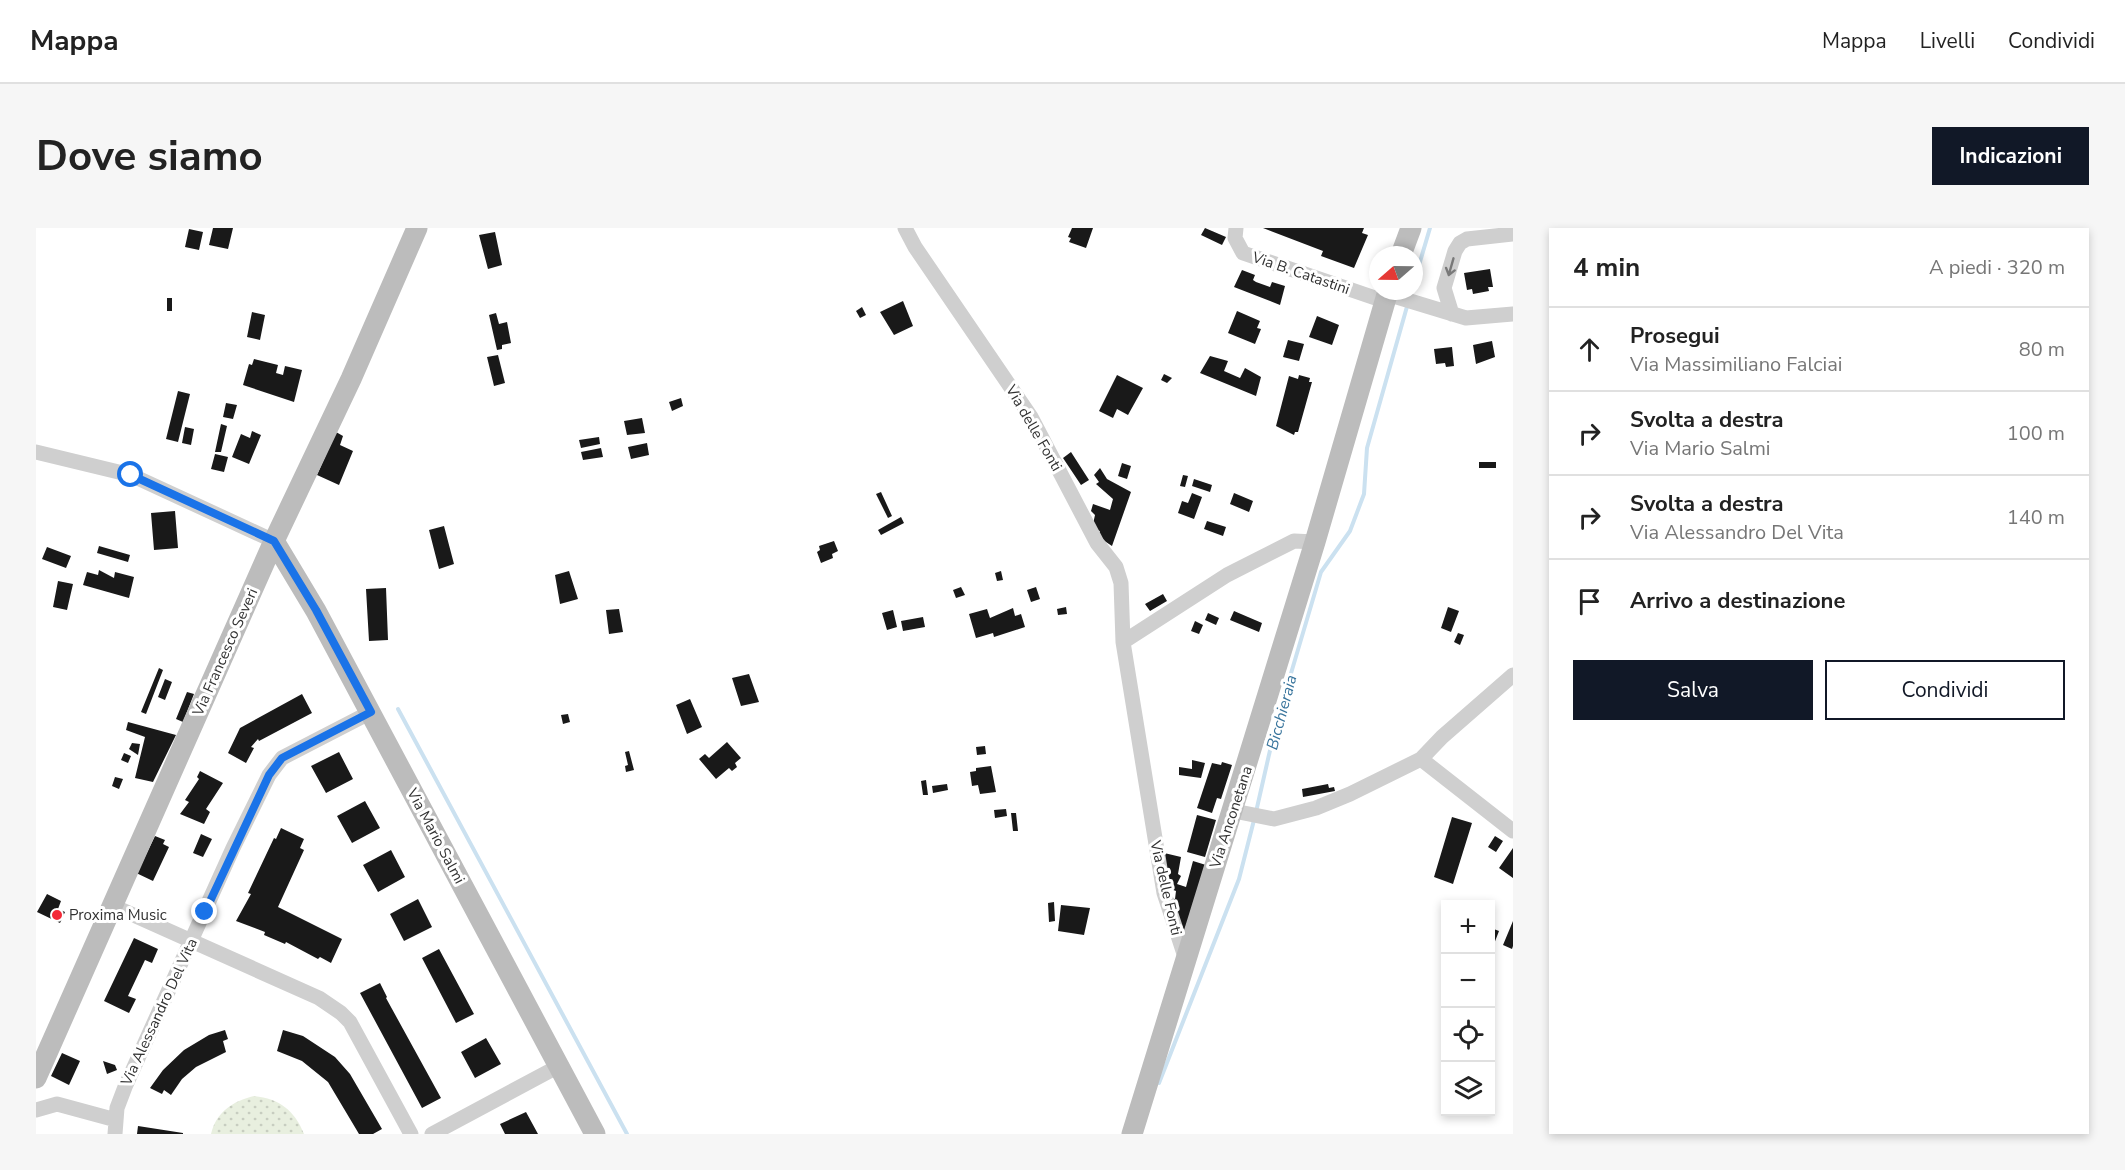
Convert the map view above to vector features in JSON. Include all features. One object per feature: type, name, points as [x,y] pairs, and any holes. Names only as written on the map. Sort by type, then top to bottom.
[{"type":"street","name":"Via Francesco Severi","points":[[36,1078],[274,541],[351,379],[417,228]]},
{"type":"street","name":"Via delle Fonti","points":[[905,228],[915,247],[1031,417],[1097,543],[1116,567],[1121,583],[1123,642],[1164,893],[1185,957]]},
{"type":"street","name":"Via B. Catastini","points":[[1236,228],[1235,238],[1243,253],[1369,290]]},
{"type":"street","points":[[1404,246],[1411,228]]},
{"type":"street","points":[[1452,314],[1444,288],[1455,251],[1460,243],[1467,239],[1513,234]]},
{"type":"street","name":"Via Anconetana","points":[[1132,1134],[1185,957],[1239,812],[1315,542],[1388,300]]},
{"type":"street","points":[[1404,300],[1466,318],[1513,314]]},
{"type":"street","points":[[36,452],[131,475],[274,541]]},
{"type":"street","name":"Via Mario Salmi","points":[[274,541],[316,610],[596,1134]]},
{"type":"street","points":[[1123,642],[1227,575],[1294,541],[1315,542]]},
{"type":"street","points":[[1239,812],[1271,819],[1316,808],[1421,759],[1442,737],[1513,675]]},
{"type":"street","name":"Via Alessandro Del Vita","points":[[115,1127],[125,1087],[233,848],[269,775],[282,758],[371,712]]},
{"type":"street","points":[[1421,759],[1513,831]]},
{"type":"street","points":[[111,905],[319,998],[341,1012],[350,1022],[411,1134]]},
{"type":"street","points":[[432,1134],[559,1066]]},
{"type":"street","points":[[36,1110],[57,1104],[115,1127]]},
{"type":"green space","points":[[254,1096],[271,1100],[285,1107],[296,1118],[304,1134],[211,1134],[217,1119],[232,1104]]},
{"type":"building","points":[[213,228],[233,228],[228,249],[209,245]]},
{"type":"building","points":[[1072,228],[1093,228],[1086,248],[1069,242],[1071,238],[1068,237]]},
{"type":"building","points":[[1205,228],[1226,237],[1222,245],[1201,235]]},
{"type":"building","points":[[1263,228],[1364,228],[1362,233],[1368,235],[1354,268],[1321,256],[1323,251]]},
{"type":"building","points":[[189,229],[203,232],[199,250],[185,247]]},
{"type":"building","points":[[495,232],[502,265],[488,269],[479,235]]},
{"type":"building","points":[[1490,269],[1493,287],[1488,287],[1489,291],[1473,294],[1472,289],[1467,290],[1464,273]]},
{"type":"building","points":[[1242,270],[1255,275],[1253,280],[1256,282],[1270,287],[1272,282],[1285,286],[1280,305],[1234,287]]},
{"type":"building","points":[[167,298],[172,298],[172,311],[167,311]]},
{"type":"building","points":[[903,301],[913,326],[894,335],[880,312]]},
{"type":"building","points":[[862,307],[866,315],[860,318],[856,311]]},
{"type":"building","points":[[1237,311],[1260,321],[1257,328],[1261,329],[1255,344],[1228,333]]},
{"type":"building","points":[[252,312],[265,315],[260,340],[247,337]]},
{"type":"building","points":[[496,313],[499,324],[507,322],[511,343],[502,345],[502,349],[497,350],[489,315]]},
{"type":"building","points":[[1317,316],[1339,325],[1332,345],[1309,337]]},
{"type":"building","points":[[1288,340],[1304,344],[1299,361],[1283,357]]},
{"type":"building","points":[[1492,341],[1495,357],[1476,364],[1473,345]]},
{"type":"building","points":[[1452,347],[1454,366],[1446,367],[1445,363],[1436,364],[1434,349]]},
{"type":"building","points":[[498,355],[505,383],[494,386],[487,357]]},
{"type":"building","points":[[1210,356],[1228,361],[1224,371],[1240,378],[1245,368],[1261,377],[1256,396],[1200,373]]},
{"type":"building","points":[[254,359],[278,365],[276,373],[283,375],[285,366],[302,370],[294,402],[243,385],[249,364],[252,365]]},
{"type":"building","points":[[1164,374],[1172,378],[1167,383],[1161,380]]},
{"type":"building","points":[[1117,375],[1143,388],[1128,415],[1117,409],[1113,418],[1099,411]]},
{"type":"building","points":[[1299,375],[1310,378],[1309,382],[1312,382],[1298,432],[1294,435],[1276,426],[1289,376],[1298,379]]},
{"type":"building","points":[[178,391],[190,394],[178,442],[166,439]]},
{"type":"building","points":[[681,398],[683,406],[672,411],[669,402]]},
{"type":"building","points":[[226,403],[237,405],[233,419],[223,417]]},
{"type":"building","points":[[642,418],[645,433],[627,435],[624,421]]},
{"type":"building","points":[[221,424],[227,426],[221,452],[215,452]]},
{"type":"building","points":[[185,427],[194,429],[191,445],[182,443]]},
{"type":"building","points":[[252,431],[261,435],[249,464],[232,457],[241,434],[250,438]]},
{"type":"building","points":[[336,432],[343,436],[340,445],[353,451],[339,485],[317,475]]},
{"type":"building","points":[[599,437],[600,444],[581,448],[579,440]]},
{"type":"building","points":[[647,443],[649,455],[631,459],[628,447]]},
{"type":"building","points":[[601,448],[603,457],[583,460],[581,452]]},
{"type":"building","points":[[1071,452],[1089,480],[1081,485],[1063,458]]},
{"type":"building","points":[[215,454],[228,457],[224,472],[211,469]]},
{"type":"building","points":[[1479,462],[1496,462],[1496,468],[1479,468]]},
{"type":"building","points":[[1122,463],[1131,466],[1127,479],[1118,476]]},
{"type":"building","points":[[1100,468],[1107,479],[1131,492],[1112,546],[1097,536],[1100,531],[1095,530],[1093,524],[1095,515],[1091,511],[1093,504],[1110,510],[1113,499],[1096,484],[1099,482],[1094,475]]},
{"type":"building","points":[[1183,475],[1188,476],[1185,487],[1180,486]]},
{"type":"building","points":[[1194,479],[1212,485],[1210,492],[1192,486]]},
{"type":"building","points":[[881,492],[892,516],[888,518],[876,494]]},
{"type":"building","points":[[1192,493],[1202,497],[1194,519],[1178,513],[1182,501],[1188,503]]},
{"type":"building","points":[[1234,493],[1253,501],[1249,512],[1230,504]]},
{"type":"building","points":[[175,511],[178,548],[154,550],[151,513]]},
{"type":"building","points":[[901,517],[904,523],[881,535],[878,530]]},
{"type":"building","points":[[1207,521],[1226,527],[1223,536],[1204,529]]},
{"type":"building","points":[[444,526],[454,564],[439,569],[429,530]]},
{"type":"building","points":[[834,541],[838,551],[832,554],[833,558],[821,563],[817,552],[820,550],[819,546]]},
{"type":"building","points":[[99,546],[130,555],[128,562],[97,553]]},
{"type":"building","points":[[47,547],[71,556],[66,568],[42,559]]},
{"type":"building","points":[[99,570],[114,578],[115,572],[134,577],[129,598],[83,585],[87,572],[98,575]]},
{"type":"building","points":[[569,571],[578,599],[560,604],[555,575]]},
{"type":"building","points":[[1001,571],[1003,580],[997,581],[995,573]]},
{"type":"building","points":[[58,581],[73,584],[67,610],[53,607]]},
{"type":"building","points":[[961,587],[965,595],[956,598],[953,590]]},
{"type":"building","points":[[1036,587],[1040,599],[1031,602],[1027,590]]},
{"type":"building","points":[[386,588],[388,640],[369,641],[366,589]]},
{"type":"building","points":[[1163,594],[1167,601],[1150,611],[1145,604]]},
{"type":"building","points":[[1066,607],[1067,614],[1058,615],[1057,609]]},
{"type":"building","points":[[1448,607],[1459,611],[1451,632],[1441,628]]},
{"type":"building","points":[[1013,608],[1015,616],[1021,614],[1025,627],[994,637],[993,633],[976,638],[969,614],[987,609],[990,618]]},
{"type":"building","points":[[619,609],[623,632],[609,634],[606,610]]},
{"type":"building","points":[[893,610],[897,627],[887,630],[882,613]]},
{"type":"building","points":[[1234,611],[1262,623],[1259,632],[1230,620]]},
{"type":"building","points":[[1208,613],[1219,618],[1216,625],[1205,620]]},
{"type":"building","points":[[923,617],[925,627],[903,631],[901,621]]},
{"type":"building","points":[[1195,621],[1203,625],[1199,634],[1191,631]]},
{"type":"building","points":[[1458,633],[1464,635],[1460,645],[1454,642]]},
{"type":"building","points":[[159,668],[163,670],[146,714],[141,712]]},
{"type":"building","points":[[749,674],[759,702],[741,706],[732,678]]},
{"type":"building","points":[[165,679],[172,682],[165,700],[158,697]]},
{"type":"building","points":[[187,692],[194,694],[183,722],[176,719]]},
{"type":"building","points":[[302,694],[312,713],[259,741],[258,739],[251,747],[254,748],[246,763],[228,753],[240,728]]},
{"type":"building","points":[[690,699],[702,727],[687,734],[676,705]]},
{"type":"building","points":[[568,714],[570,722],[563,724],[561,715]]},
{"type":"building","points":[[128,722],[176,735],[153,782],[135,778],[145,737],[126,730]]},
{"type":"building","points":[[727,742],[741,758],[735,763],[737,767],[732,771],[729,768],[716,779],[699,759],[705,754],[709,758]]},
{"type":"building","points":[[132,743],[140,744],[138,755],[129,749]]},
{"type":"building","points":[[985,746],[986,754],[977,755],[976,747]]},
{"type":"building","points":[[629,751],[634,770],[626,772],[625,766],[628,765],[625,752]]},
{"type":"building","points":[[339,752],[353,779],[326,793],[311,766]]},
{"type":"building","points":[[124,753],[131,756],[128,763],[121,760]]},
{"type":"building","points":[[1192,760],[1205,763],[1201,778],[1179,775],[1179,767],[1192,769]]},
{"type":"building","points":[[1222,762],[1232,765],[1221,799],[1217,798],[1212,813],[1197,808],[1212,763],[1221,765]]},
{"type":"building","points":[[991,766],[996,792],[980,794],[978,785],[972,786],[970,772],[976,771],[976,768]]},
{"type":"building","points":[[200,771],[223,783],[206,809],[210,812],[204,824],[180,814],[189,802],[185,800],[199,779],[197,777]]},
{"type":"building","points":[[115,777],[123,779],[119,789],[112,786]]},
{"type":"building","points":[[926,780],[928,795],[923,795],[921,781]]},
{"type":"building","points":[[947,784],[948,790],[933,793],[932,786]]},
{"type":"building","points":[[1328,784],[1329,788],[1334,787],[1335,791],[1303,797],[1302,789]]},
{"type":"building","points":[[365,801],[380,828],[352,843],[337,816]]},
{"type":"building","points":[[1006,809],[1007,816],[995,818],[994,810]]},
{"type":"building","points":[[1011,813],[1016,813],[1018,831],[1013,831]]},
{"type":"building","points":[[1197,815],[1216,820],[1205,857],[1187,852]]},
{"type":"building","points":[[1452,817],[1472,823],[1453,884],[1434,877]]},
{"type":"building","points":[[281,828],[304,839],[300,848],[304,850],[278,907],[342,939],[331,963],[236,921],[251,894],[248,893],[274,838],[276,839]]},
{"type":"building","points":[[201,834],[212,839],[203,857],[193,853]]},
{"type":"building","points":[[155,836],[165,840],[163,844],[169,847],[153,881],[132,871],[142,863]]},
{"type":"building","points":[[1495,836],[1503,841],[1496,852],[1488,847]]},
{"type":"building","points":[[1513,848],[1513,878],[1499,868]]},
{"type":"building","points":[[391,850],[405,877],[378,892],[363,865]]},
{"type":"building","points":[[1160,852],[1181,857],[1178,874],[1181,876],[1177,884],[1186,887],[1193,861],[1206,865],[1184,932],[1169,898],[1175,899],[1176,891],[1168,888]]},
{"type":"building","points":[[47,894],[61,901],[58,909],[65,912],[60,923],[37,912]]},
{"type":"building","points":[[418,899],[432,927],[404,941],[390,914]]},
{"type":"building","points":[[1054,902],[1055,921],[1049,922],[1048,903]]},
{"type":"building","points":[[1061,905],[1090,908],[1084,935],[1058,931]]},
{"type":"building","points":[[1513,921],[1513,946],[1512,949],[1503,945]]},
{"type":"building","points":[[1495,930],[1499,931],[1495,941]]},
{"type":"building","points":[[134,938],[158,949],[152,963],[145,960],[128,996],[136,999],[129,1013],[104,1001]]},
{"type":"building","points":[[439,949],[474,1014],[456,1023],[422,958]]},
{"type":"building","points":[[380,983],[441,1098],[422,1108],[360,993]]},
{"type":"building","points":[[225,1030],[228,1039],[223,1041],[226,1052],[196,1067],[182,1079],[171,1095],[164,1090],[162,1094],[150,1088],[163,1070],[184,1050],[209,1035]]},
{"type":"building","points":[[283,1030],[303,1036],[335,1057],[350,1074],[382,1129],[373,1134],[359,1134],[328,1082],[302,1061],[277,1051]]},
{"type":"building","points":[[486,1038],[501,1064],[475,1078],[461,1052]]},
{"type":"building","points":[[62,1053],[80,1061],[69,1085],[51,1076]]},
{"type":"building","points":[[103,1061],[115,1065],[117,1070],[107,1074]]},
{"type":"building","points":[[526,1112],[538,1134],[505,1134],[500,1124]]},
{"type":"building","points":[[138,1126],[183,1133],[183,1134],[137,1134]]},
{"type":"waterway","name":"Bicchieraia","points":[[1423,252],[1430,228]]},
{"type":"waterway","name":"Bicchieraia","points":[[1256,812],[1276,724],[1321,572],[1350,531],[1364,494],[1367,448],[1408,303]]},
{"type":"waterway","points":[[398,709],[627,1134]]},
{"type":"waterway","name":"Bicchieraia","points":[[1159,1083],[1239,879],[1254,820]]},
{"type":"place","name":"Proxima Music","points":[[57,915]]},
{"type":"route","points":[[131,475],[202,510],[274,541],[316,610],[371,712],[282,758],[269,775],[205,912]]}]
